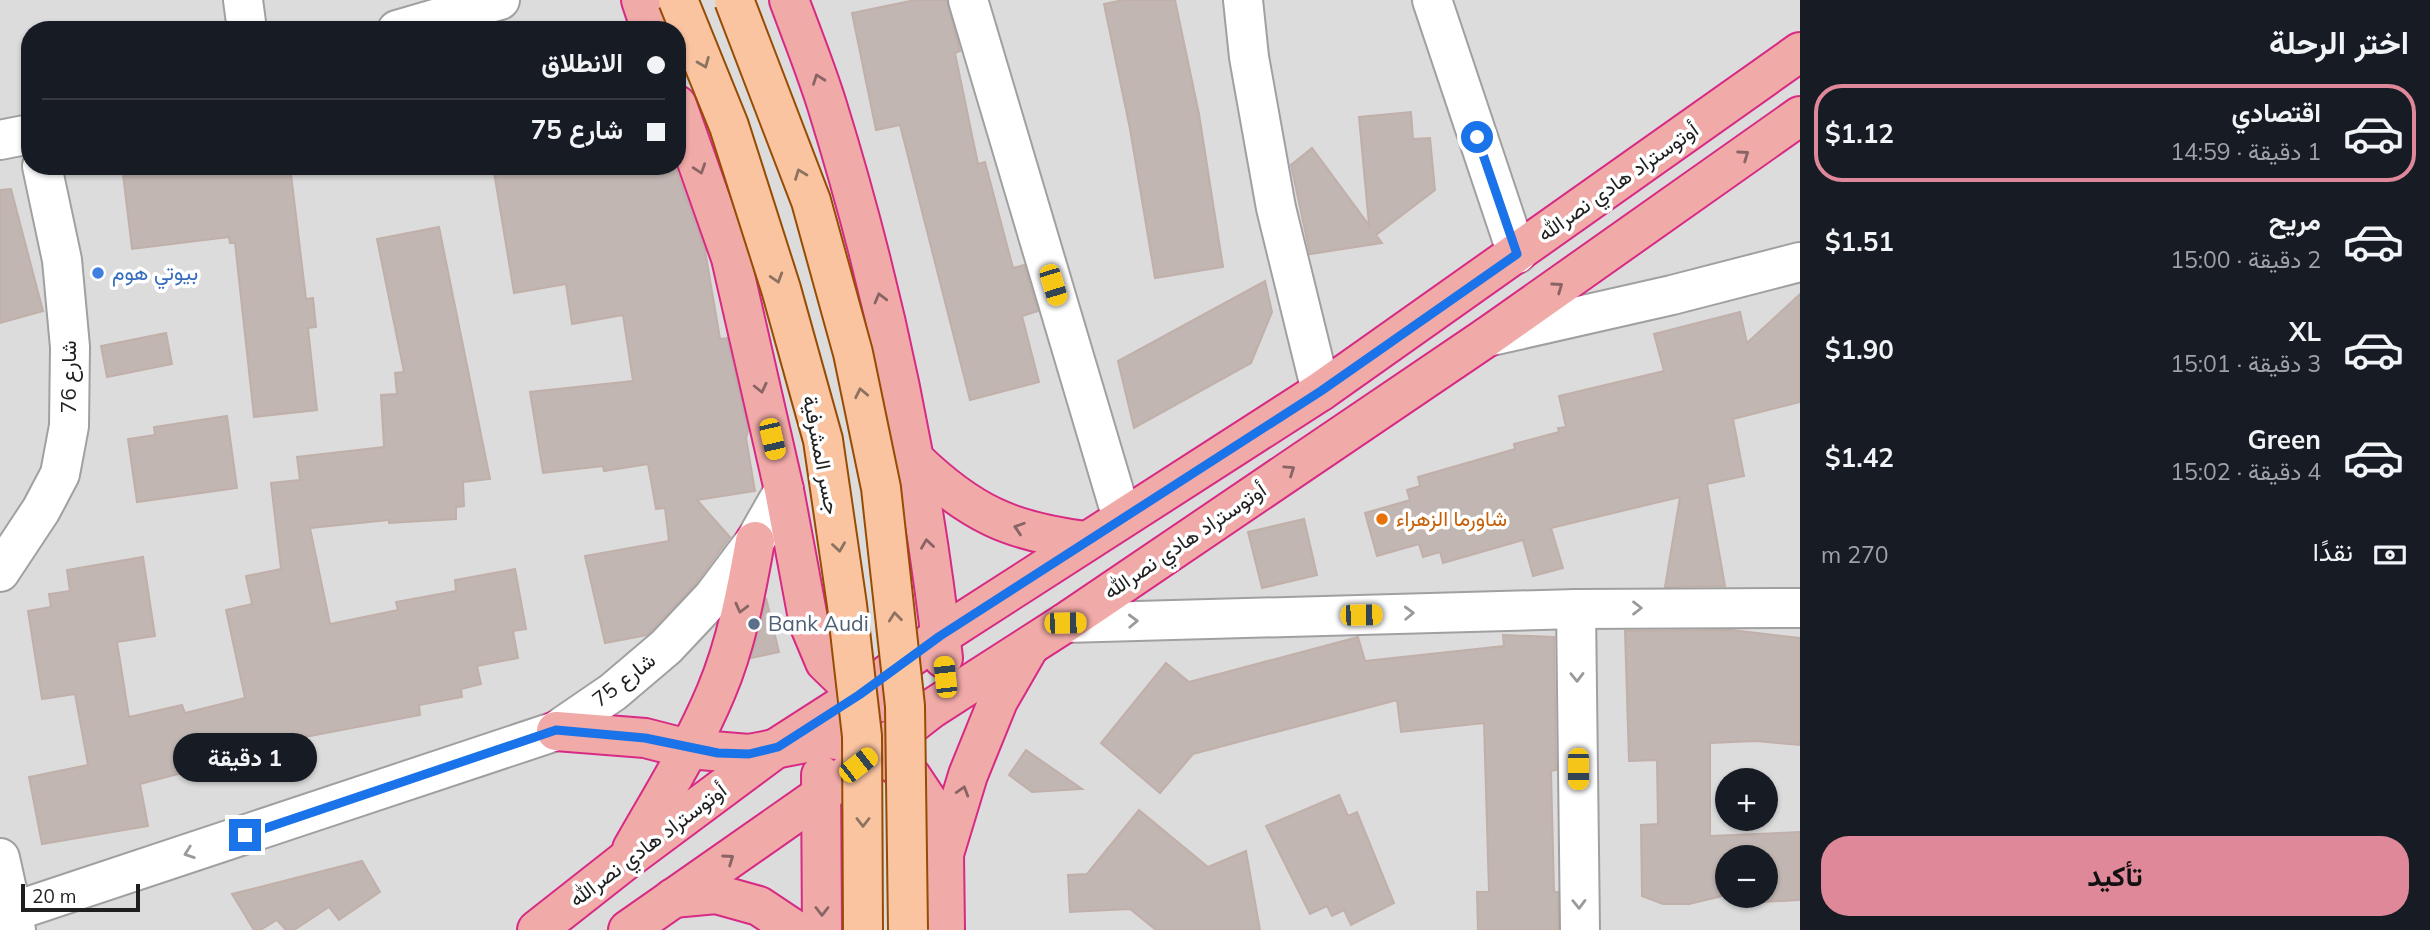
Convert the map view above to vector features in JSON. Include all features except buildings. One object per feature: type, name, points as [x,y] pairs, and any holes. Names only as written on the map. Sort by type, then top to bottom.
[{"type":"highway","points":[[640,0],[648,21]]},
{"type":"highway","points":[[556,730],[645,738],[688,749],[749,754],[778,747],[840,715],[881,705],[906,709],[939,704],[940,636],[915,460],[890,333],[827,104],[789,0]]},
{"type":"highway","name":"أوتوستراد هادي نصرالله","points":[[840,715],[940,636],[1321,391],[1800,52]]},
{"type":"highway","name":"أوتوستراد هادي نصرالله","points":[[821,795],[939,704],[1065,623],[1488,337],[1800,116]]},
{"type":"highway","points":[[686,130],[731,258],[784,490],[809,624],[825,662],[850,741],[877,751],[911,776],[935,812],[944,854],[945,930]]},
{"type":"highway","points":[[915,460],[943,487],[975,509],[1010,525],[1047,537],[1086,541]]},
{"type":"highway","points":[[626,860],[688,749],[716,692],[733,643],[755,541]]},
{"type":"highway","points":[[944,854],[968,775],[998,701],[1031,643]]},
{"type":"highway","points":[[822,930],[821,767],[840,715]]},
{"type":"highway","name":"أوتوستراد هادي نصرالله","points":[[537,930],[778,747]]},
{"type":"highway","points":[[628,930],[821,795]]},
{"type":"highway","points":[[673,898],[716,894],[759,906],[795,930]]},
{"type":"main road","name":"جسر المشرفية","points":[[678,0],[729,126],[781,289],[823,440],[847,605],[862,736],[863,930]]},
{"type":"main road","points":[[734,0],[811,201],[853,353],[881,488],[905,706],[908,930]]},
{"type":"street","points":[[243,0],[246,21]]},
{"type":"street","points":[[428,21],[500,0]]},
{"type":"street","points":[[968,0],[1122,518]]},
{"type":"street","points":[[1243,0],[1249,57],[1276,208],[1321,391]]},
{"type":"street","points":[[1432,0],[1517,254]]},
{"type":"street","points":[[0,141],[21,136]]},
{"type":"street","name":"شارع 76","points":[[0,572],[41,510],[60,474],[69,426],[70,347],[62,260],[44,175]]},
{"type":"street","points":[[1488,337],[1800,262]]},
{"type":"street","name":"شارع 75","points":[[9,920],[556,730],[613,692],[666,647],[713,597],[755,541],[784,490]]},
{"type":"street","points":[[1065,623],[1576,609],[1800,608]]},
{"type":"street","points":[[1576,609],[1580,930]]},
{"type":"street","points":[[0,858],[9,920]]},
{"type":"shaded area","points":[[0,0],[1800,0],[1800,930],[0,930]]},
{"type":"place","name":"بيوتي هوم","points":[[98,273]]},
{"type":"place","name":"شاورما الزهراء","points":[[1382,519]]},
{"type":"place","name":"Bank Audi","points":[[754,624]]},
{"type":"route","points":[[245,835],[556,730],[645,738],[688,749],[718,753],[749,754],[778,747],[859,695],[940,636],[1321,391],[1517,254],[1477,137]]}]
